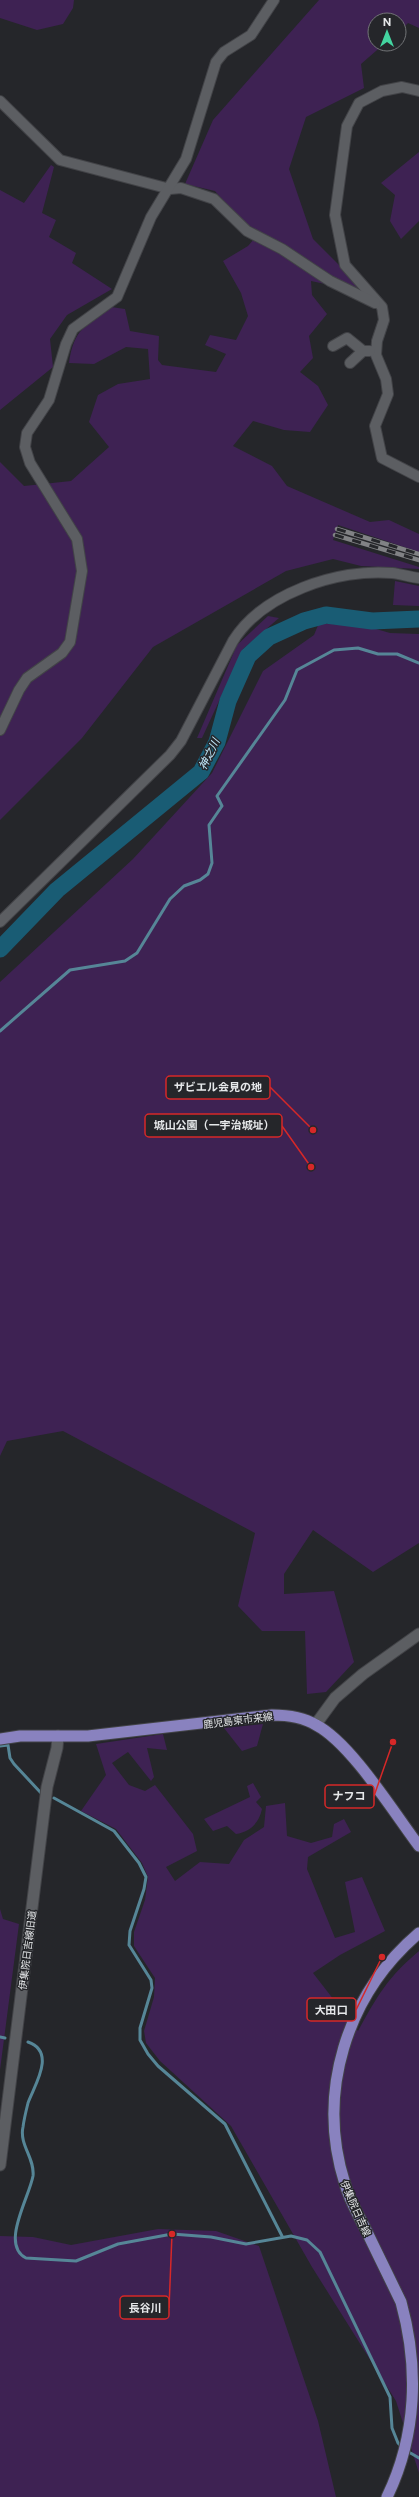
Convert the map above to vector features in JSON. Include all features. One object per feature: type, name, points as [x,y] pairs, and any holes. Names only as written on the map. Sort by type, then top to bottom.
[{"type":"main road","name":"鹿児島東市来線","points":[[0,1739],[20,1736],[88,1736],[272,1715],[292,1716],[316,1724],[342,1745],[419,1846]]},
{"type":"main road","name":"伊集院日吉線","points":[[387,2497],[406,2447],[413,2415],[415,2384],[408,2332],[401,2302],[345,2185],[336,2148],[333,2109],[334,2090],[342,2050],[360,2004],[388,1962],[419,1933]]},
{"type":"street","points":[[0,730],[19,690],[27,678],[62,653],[70,642],[82,571],[77,539],[30,464],[26,447],[27,433],[49,400],[66,344],[73,329],[117,297],[151,217],[170,189],[186,159],[216,62],[224,52],[251,35],[274,0]]},
{"type":"street","points":[[419,91],[402,87],[382,91],[359,103],[347,126],[335,215],[345,265],[382,307],[384,320],[377,341],[376,352],[386,379],[388,394],[375,426],[382,458],[419,477]]},
{"type":"street","points":[[0,101],[60,160],[170,189],[181,188],[214,199],[247,231],[282,249],[330,281],[382,307]]},
{"type":"street","points":[[333,346],[347,338],[363,351],[376,352]]},
{"type":"street","points":[[350,363],[363,351]]},
{"type":"street","points":[[0,922],[170,755],[181,741],[233,641],[241,628],[252,616],[278,600],[333,577],[392,573],[419,578]]},
{"type":"street","points":[[316,1724],[335,1698],[363,1674],[419,1634]]},
{"type":"street","name":"伊集院日吉線旧道","points":[[0,2165],[47,1787],[58,1736]]},
{"type":"shaded area","points":[[0,0],[74,0],[73,8],[63,24],[37,30],[0,18]]},
{"type":"shaded area","points":[[319,0],[419,0],[419,28],[408,23],[407,24],[407,12],[367,12],[367,52],[375,52],[361,64],[364,88],[306,117],[289,169],[313,239],[362,288],[358,291],[311,281],[312,295],[327,314],[309,336],[313,358],[300,372],[318,386],[328,405],[310,432],[284,430],[253,421],[233,446],[272,466],[287,486],[370,522],[389,520],[419,534],[419,552],[338,525],[333,540],[419,567],[419,569],[361,566],[333,559],[286,571],[153,647],[82,738],[0,820],[0,462],[24,486],[71,481],[109,447],[89,422],[98,395],[118,384],[150,379],[148,349],[126,347],[94,364],[69,363],[74,343],[82,329],[111,307],[125,309],[130,331],[159,336],[158,360],[162,365],[216,372],[226,354],[205,345],[210,335],[236,340],[248,316],[241,293],[223,261],[248,246],[260,232],[242,222],[215,191],[185,184],[213,120]]},
{"type":"shaded area","points":[[419,152],[419,221],[401,239],[390,221],[395,195],[381,183]]},
{"type":"shaded area","points":[[51,165],[54,167],[42,213],[56,220],[49,237],[76,253],[72,263],[112,289],[67,315],[50,339],[53,367],[0,410],[0,190],[24,203]]},
{"type":"shaded area","points":[[395,581],[419,586],[419,606],[393,605]]},
{"type":"shaded area","points":[[268,616],[279,618],[243,649],[202,738],[197,738],[237,645]]},
{"type":"shaded area","points":[[319,623],[369,627],[390,633],[419,634],[419,1543],[373,1572],[313,1530],[284,1574],[284,1594],[334,1591],[354,1662],[326,1692],[307,1694],[305,1631],[262,1631],[238,1606],[255,1533],[63,1431],[7,1441],[0,1456],[0,982],[133,859],[212,773],[263,671],[314,635]]},
{"type":"shaded area","points":[[263,1724],[257,1746],[242,1751],[224,1728]]},
{"type":"shaded area","points":[[163,1734],[167,1750],[147,1748],[154,1777],[151,1781],[128,1752],[112,1763],[129,1785],[145,1791],[155,1785],[193,1834],[197,1851],[166,1867],[175,1881],[200,1862],[229,1864],[244,1840],[264,1827],[266,1806],[285,1803],[287,1836],[311,1843],[332,1837],[334,1824],[344,1819],[351,1832],[308,1857],[307,1869],[335,1938],[355,1932],[345,1882],[362,1877],[385,1931],[340,1955],[313,1973],[358,2031],[371,2007],[384,1988],[399,1970],[419,1951],[419,2473],[396,2401],[312,2267],[231,2126],[160,2061],[146,2043],[144,2031],[154,1997],[155,1978],[134,1946],[134,1932],[145,1900],[148,1877],[142,1863],[116,1829],[81,1811],[106,1775],[96,1744]]},
{"type":"shaded area","points":[[253,1783],[261,1797],[256,1802],[262,1809],[256,1823],[250,1829],[236,1834],[227,1826],[213,1831],[204,1819],[250,1797],[247,1786]]},
{"type":"shaded area","points":[[0,1909],[3,1919],[19,1924],[0,2070]]},
{"type":"shaded area","points":[[158,2229],[216,2231],[259,2246],[318,2421],[336,2497],[0,2497],[0,2236],[33,2237],[71,2245]]},
{"type":"waterway","name":"神之川","points":[[0,949],[57,890],[201,772],[217,742],[228,701],[248,656],[269,637],[304,621],[326,615],[372,621],[419,619]]},
{"type":"waterway","points":[[0,1031],[70,970],[125,961],[137,953],[170,899],[184,886],[200,880],[208,874],[212,863],[209,825],[222,806],[217,796],[285,700],[297,670],[334,650],[358,648],[378,654],[397,654],[419,663]]},
{"type":"waterway","points":[[0,1746],[8,1745],[10,1758],[14,1764],[41,1793]]},
{"type":"waterway","points":[[54,1798],[114,1831],[139,1863],[146,1877],[144,1889],[130,1931],[129,1945],[151,1980],[152,1988],[140,2028],[140,2040],[148,2054],[158,2066],[225,2124],[282,2236]]},
{"type":"waterway","points":[[0,2037],[5,2038]]},
{"type":"waterway","points":[[28,2042],[37,2047],[41,2053],[42,2061],[41,2070],[28,2103],[22,2134],[32,2163],[33,2176],[18,2220],[16,2243],[19,2252],[26,2258],[76,2261],[118,2244],[172,2234],[211,2237],[246,2244],[291,2236],[307,2240],[320,2252],[390,2397],[392,2428],[398,2443],[403,2448]]},
{"type":"waterway","points":[[407,2451],[419,2458]]},
{"type":"railway","points":[[337,529],[419,554]]},
{"type":"railway","points":[[335,535],[419,560]]},
{"type":"place","name":"ザビエル会見の地","points":[[313,1130]]},
{"type":"place","name":"城山公園（一宇治城址）","points":[[311,1167]]},
{"type":"place","name":"ナフコ","points":[[393,1742]]},
{"type":"place","name":"大田口","points":[[382,1957]]},
{"type":"place","name":"長谷川","points":[[172,2234]]}]
